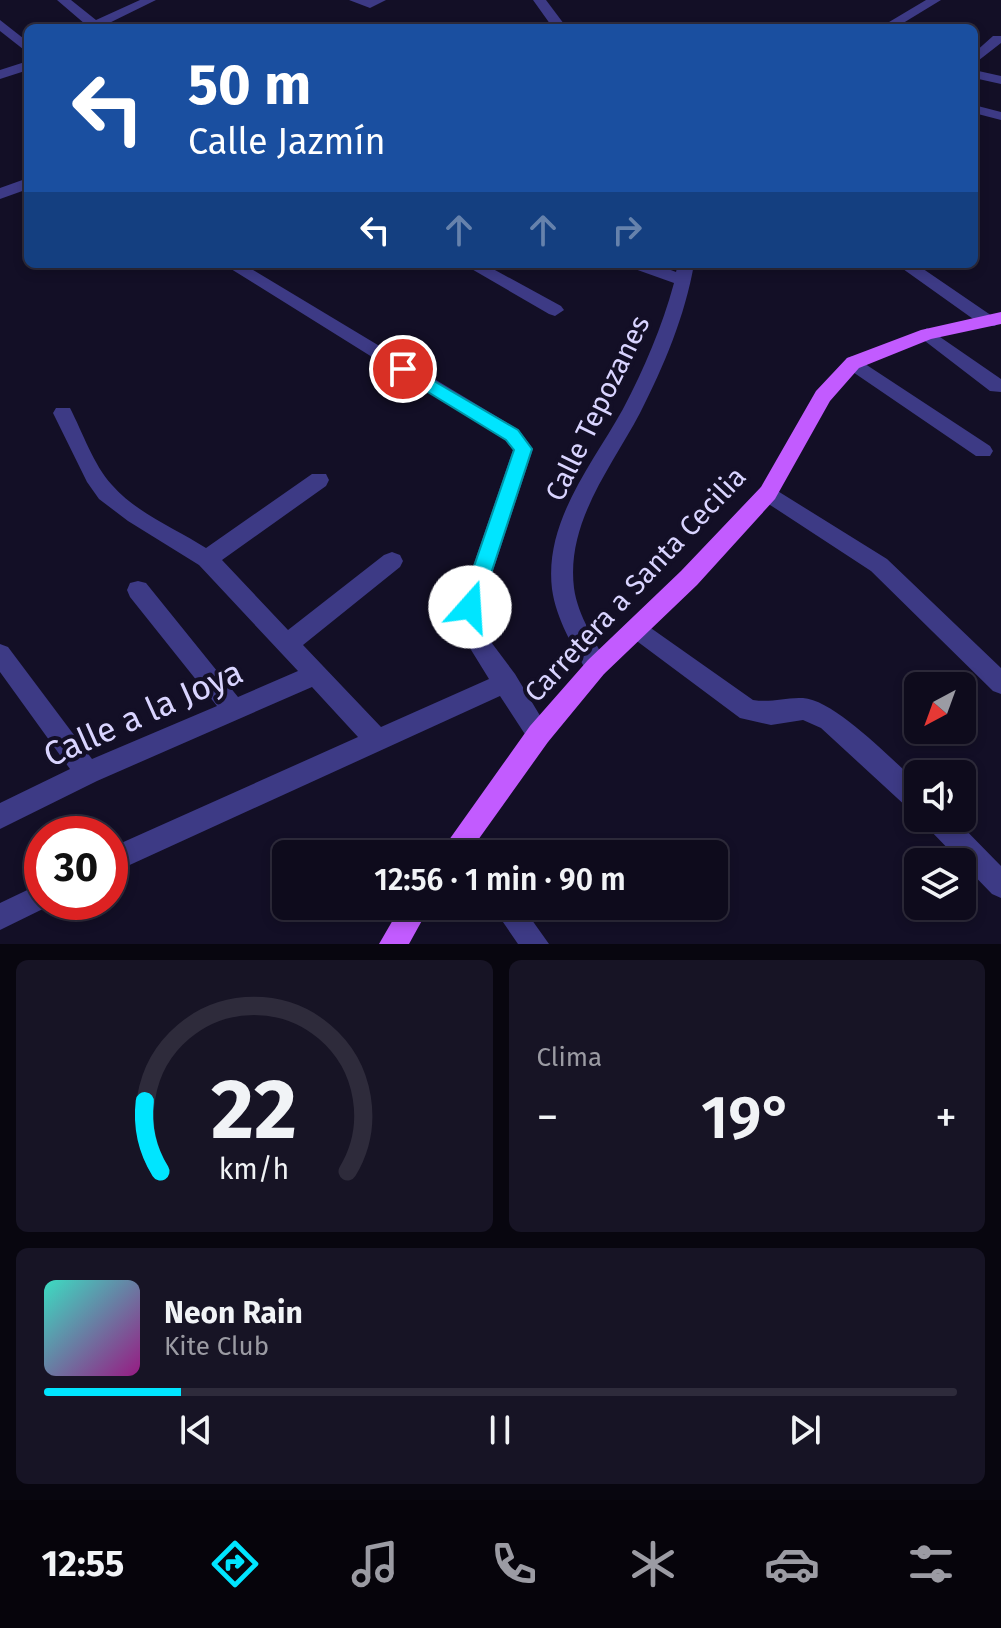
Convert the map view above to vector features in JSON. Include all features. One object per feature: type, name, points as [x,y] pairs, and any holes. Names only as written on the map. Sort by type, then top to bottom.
[{"type":"main road","name":"Carretera a Santa Cecilia","points":[[466,840],[539,734],[596,667],[638,629],[768,493],[823,396],[853,363],[927,334],[995,320]]},
{"type":"main road","points":[[393,944],[408,920]]},
{"type":"street","points":[[63,0],[89,24]]},
{"type":"street","points":[[96,24],[150,0]]},
{"type":"street","points":[[355,0],[378,1]]},
{"type":"street","points":[[539,0],[557,24]]},
{"type":"street","points":[[893,24],[935,0]]},
{"type":"street","points":[[0,24],[24,45]]},
{"type":"street","points":[[978,56],[998,39]]},
{"type":"street","points":[[0,75],[24,66]]},
{"type":"street","points":[[978,75],[1001,80]]},
{"type":"street","points":[[978,110],[1001,116]]},
{"type":"street","points":[[0,194],[24,185]]},
{"type":"street","points":[[238,268],[512,435],[523,449],[470,607],[471,632],[539,734]]},
{"type":"street","points":[[478,268],[555,310]]},
{"type":"street","points":[[662,268],[685,272]]},
{"type":"street","points":[[910,268],[995,320]]},
{"type":"street","name":"Calle Tepozanes","points":[[596,667],[570,615],[562,586],[566,539],[588,481],[647,379],[670,325],[685,272]]},
{"type":"street","points":[[927,334],[997,386]]},
{"type":"street","points":[[853,363],[983,451]]},
{"type":"street","points":[[63,413],[94,476],[106,493],[135,515],[207,559],[377,740]]},
{"type":"street","points":[[207,559],[319,480]]},
{"type":"street","points":[[768,493],[879,565],[1001,683]]},
{"type":"street","points":[[288,644],[392,561]]},
{"type":"street","points":[[138,590],[233,708]]},
{"type":"street","points":[[638,629],[748,710],[771,714],[804,709],[829,720],[904,787]]},
{"type":"street","points":[[0,654],[88,773]]},
{"type":"street","name":"Calle a la Joya","points":[[0,816],[233,708],[315,675]]},
{"type":"street","points":[[128,853],[507,682]]},
{"type":"street","points":[[950,832],[1001,885]]},
{"type":"street","points":[[0,917],[24,905]]},
{"type":"street","points":[[516,920],[535,944]]},
{"type":"route","points":[[403,369],[512,435],[523,449],[470,607]]}]
